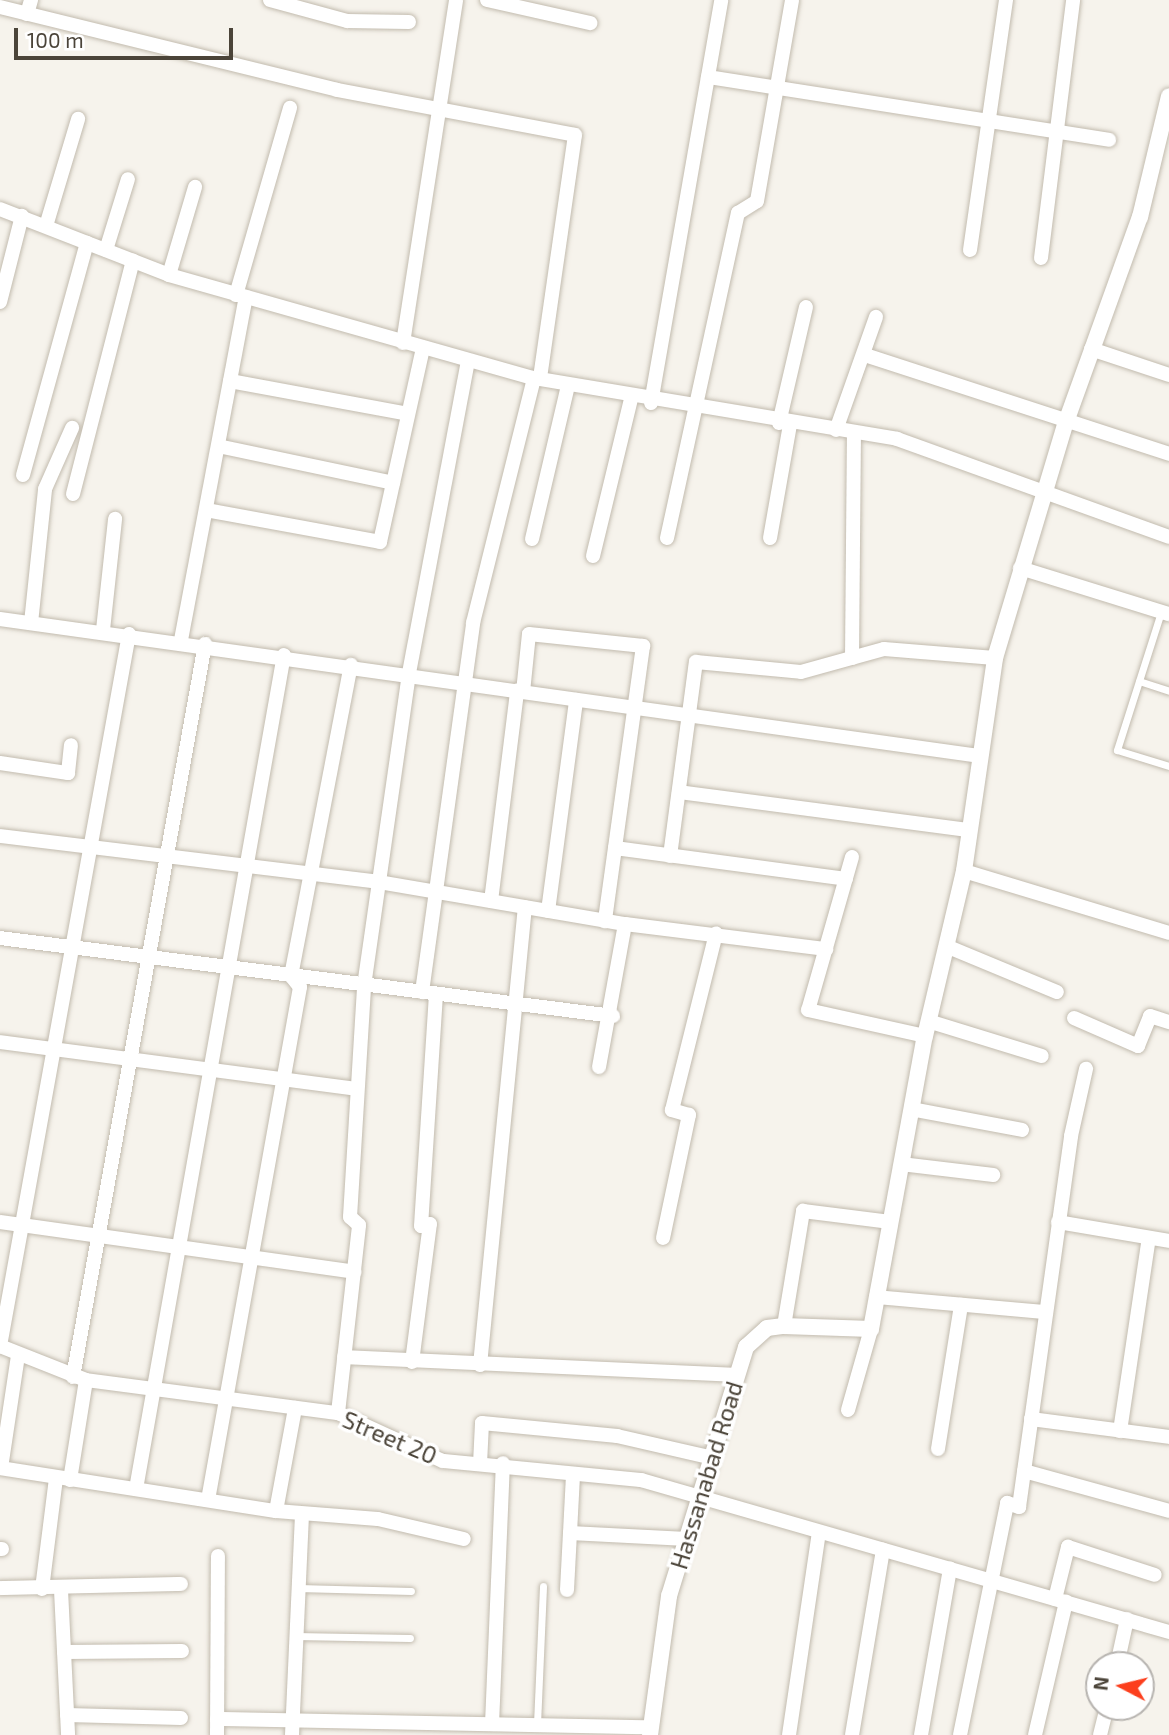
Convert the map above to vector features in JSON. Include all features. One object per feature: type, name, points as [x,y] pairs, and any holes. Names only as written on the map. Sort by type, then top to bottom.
[{"type":"street","points":[[270,0],[347,21],[409,22]]},
{"type":"street","points":[[403,343],[444,109],[456,0]]},
{"type":"street","points":[[652,403],[721,0]]},
{"type":"street","points":[[667,538],[698,410],[738,213],[757,201],[792,0]]},
{"type":"street","points":[[970,250],[1006,0]]},
{"type":"street","points":[[1041,258],[1073,0]]},
{"type":"street","points":[[497,1],[590,23]]},
{"type":"street","points":[[0,8],[29,7],[337,90],[575,135],[537,379],[473,623],[465,683],[429,993],[421,1226],[430,1224],[412,1362]]},
{"type":"street","points":[[708,77],[776,90],[1109,140]]},
{"type":"street","points":[[848,1410],[871,1329],[926,1028],[964,871],[995,658],[1066,422],[1140,217],[1169,96]]},
{"type":"street","points":[[181,640],[230,381],[241,296],[290,108]]},
{"type":"street","points":[[46,226],[78,119]]},
{"type":"street","points":[[106,250],[128,179]]},
{"type":"street","points":[[169,275],[195,187]]},
{"type":"street","points":[[0,209],[169,275],[403,343],[537,379],[631,399],[785,424],[854,432],[908,443],[1169,537]]},
{"type":"street","points":[[0,302],[22,216]]},
{"type":"street","points":[[23,475],[88,243]]},
{"type":"street","points":[[73,494],[133,261]]},
{"type":"street","points":[[770,538],[785,424],[806,307]]},
{"type":"street","points":[[836,430],[865,355],[876,317]]},
{"type":"street","points":[[206,510],[380,542],[423,348]]},
{"type":"street","points":[[1091,349],[1169,374]]},
{"type":"street","points":[[865,355],[1169,454]]},
{"type":"street","points":[[338,1413],[359,1225],[350,1217],[364,986],[409,673],[468,361]]},
{"type":"street","points":[[230,381],[408,414]]},
{"type":"street","points":[[532,539],[568,386]]},
{"type":"street","points":[[593,556],[631,399]]},
{"type":"street","points":[[31,623],[45,489],[72,428]]},
{"type":"street","points":[[852,658],[854,432]]},
{"type":"street","points":[[218,446],[393,483]]},
{"type":"street","points":[[103,630],[115,519]]},
{"type":"street","points":[[1020,568],[1165,613]]},
{"type":"street","points":[[0,619],[205,643],[634,708],[979,756]]},
{"type":"street","points":[[0,1346],[75,947],[129,634]]},
{"type":"street","points":[[491,901],[529,634],[643,646],[605,921]]},
{"type":"street","points":[[42,1589],[63,1479],[99,1237],[205,643]]},
{"type":"street","points":[[670,856],[696,662],[801,672],[884,649],[995,658]]},
{"type":"street","points":[[136,1489],[176,1248],[284,655]]},
{"type":"street","points":[[291,976],[351,665]]},
{"type":"street","points":[[548,911],[576,699]]},
{"type":"street","points":[[0,764],[68,773],[71,745]]},
{"type":"street","points":[[679,792],[970,830]]},
{"type":"street","points":[[0,836],[248,864],[379,882],[625,924],[716,933],[826,949]]},
{"type":"street","points":[[615,848],[846,879]]},
{"type":"street","points":[[852,857],[808,1010],[926,1028],[1042,1056]]},
{"type":"street","points":[[964,871],[1169,933]]},
{"type":"street","points":[[480,1365],[511,1003],[525,907]]},
{"type":"street","points":[[599,1067],[612,1016],[625,924]]},
{"type":"street","points":[[663,1238],[689,1115],[672,1110],[716,933]]},
{"type":"street","points":[[0,938],[612,1016]]},
{"type":"street","points":[[946,946],[1057,992]]},
{"type":"street","points":[[208,1500],[300,987],[291,976]]},
{"type":"street","points":[[1073,1018],[1138,1046],[1150,1016],[1169,1021]]},
{"type":"street","points":[[0,1041],[357,1089]]},
{"type":"street","points":[[960,1735],[1007,1503],[1019,1507],[1058,1222],[1086,1069]]},
{"type":"street","points":[[911,1109],[1022,1130]]},
{"type":"street","points":[[901,1164],[993,1175]]},
{"type":"street","points":[[783,1326],[803,1211],[890,1222]]},
{"type":"street","points":[[0,1222],[354,1272]]},
{"type":"street","points":[[1058,1222],[1169,1241]]},
{"type":"street","points":[[1120,1431],[1149,1238]]},
{"type":"street","points":[[876,1297],[1045,1312]]},
{"type":"street","points":[[938,1450],[961,1305]]},
{"type":"street","name":"Hassanabad Road","points":[[650,1731],[655,1665],[687,1539],[737,1375],[755,1335],[783,1326],[871,1329]]},
{"type":"street","name":"Street 20","points":[[0,1346],[79,1379],[152,1392],[338,1413],[443,1461],[503,1463],[573,1474],[641,1480],[700,1500],[1169,1632]]},
{"type":"street","points":[[18,1355],[0,1468],[276,1511],[378,1519],[464,1539]]},
{"type":"street","points":[[344,1357],[737,1375]]},
{"type":"street","points":[[276,1511],[295,1408]]},
{"type":"street","points":[[1031,1419],[1169,1437]]},
{"type":"street","points":[[480,1464],[482,1423],[617,1436],[713,1458]]},
{"type":"street","points":[[492,1724],[503,1463]]},
{"type":"street","points":[[1024,1471],[1169,1511]]},
{"type":"street","points":[[568,1590],[573,1474]]},
{"type":"street","points":[[292,1735],[294,1588],[302,1514]]},
{"type":"street","points":[[789,1735],[819,1532]]},
{"type":"street","points":[[570,1533],[687,1539]]},
{"type":"street","points":[[1035,1735],[1068,1547],[1155,1575]]},
{"type":"street","points":[[852,1735],[883,1550]]},
{"type":"street","points":[[217,1735],[218,1556]]},
{"type":"street","points":[[920,1735],[950,1569]]},
{"type":"street","points":[[0,1588],[61,1590],[181,1584]]},
{"type":"street","points":[[61,1590],[68,1735]]},
{"type":"street","points":[[1119,1651],[1127,1619]]},
{"type":"street","points":[[64,1652],[183,1651]]},
{"type":"street","points":[[67,1715],[181,1718]]},
{"type":"street","points":[[217,1719],[537,1725],[650,1731]]},
{"type":"lane","points":[[1165,613],[1117,750],[1169,766]]},
{"type":"lane","points":[[1139,681],[1169,691]]},
{"type":"lane","points":[[537,1725],[543,1586]]},
{"type":"lane","points":[[294,1588],[411,1591]]},
{"type":"lane","points":[[293,1636],[410,1638]]}]
